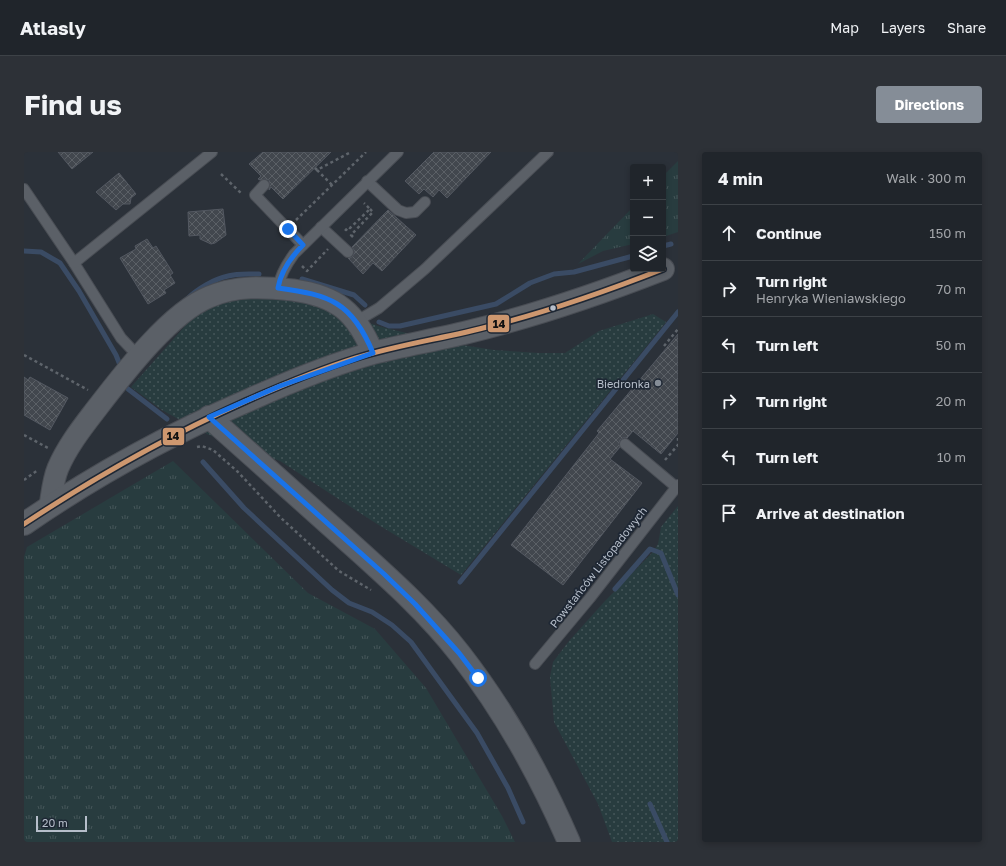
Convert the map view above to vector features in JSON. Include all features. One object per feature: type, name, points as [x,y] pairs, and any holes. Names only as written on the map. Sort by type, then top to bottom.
[{"type":"street","points":[[666,268],[678,263]]},
{"type":"street","points":[[24,524],[50,506],[133,456],[209,417],[280,386],[373,353],[469,332],[564,306],[655,272]]},
{"type":"street","points":[[50,506],[55,479],[62,459],[82,428],[107,395],[139,357],[180,316],[208,298],[224,291],[258,287],[300,291],[324,296],[343,307],[357,321],[366,336],[373,353]]},
{"type":"street","points":[[209,417],[384,574],[415,604],[455,648],[478,678],[513,731],[532,765],[569,842]]},
{"type":"lane","points":[[74,263],[212,152]]},
{"type":"lane","points":[[278,288],[279,280],[285,266],[294,254],[398,152]]},
{"type":"lane","points":[[357,321],[379,308],[425,269],[548,152]]},
{"type":"lane","points":[[368,182],[398,210],[406,213],[415,212],[425,202]]},
{"type":"lane","points":[[264,185],[255,195],[303,245]]},
{"type":"lane","points":[[24,189],[74,263],[121,338],[139,357]]},
{"type":"lane","points":[[322,227],[348,252]]},
{"type":"lane","points":[[625,444],[677,486]]},
{"type":"lane","name":"Powstańców Listopadowych","points":[[535,664],[590,598],[677,486]]},
{"type":"path","points":[[332,185],[316,169],[351,152]]},
{"type":"path","points":[[288,229],[366,152]]},
{"type":"path","points":[[354,238],[351,235],[373,212],[370,209]]},
{"type":"path","points":[[664,346],[678,329]]},
{"type":"path","points":[[24,355],[88,390]]},
{"type":"path","points":[[24,435],[54,452]]},
{"type":"path","points":[[174,435],[186,448],[202,446],[213,450],[238,472],[281,518],[339,570],[371,590]]},
{"type":"path","points":[[657,470],[678,445],[678,438]]},
{"type":"green space","points":[[678,161],[678,232],[666,236],[666,200],[666,173]]},
{"type":"green space","points":[[630,210],[630,245],[603,251],[578,264]]},
{"type":"green space","points":[[240,297],[288,299],[322,307],[378,326],[443,342],[494,350],[539,353],[565,353],[599,331],[653,314],[666,322],[461,575],[377,524],[280,461],[230,444],[198,430],[162,410],[131,387],[199,311]]},
{"type":"green space","points":[[173,461],[308,593],[375,629],[426,688],[502,816],[515,842],[24,842],[24,557],[27,547]]},
{"type":"green space","points":[[678,506],[678,842],[612,842],[598,804],[554,722],[550,677],[553,662],[569,641],[605,601],[653,552],[658,544],[661,527]]},
{"type":"building","points":[[58,152],[93,152],[72,169]]},
{"type":"building","points":[[263,152],[331,152],[283,199],[271,187],[269,190],[269,180],[258,179],[261,176],[249,164]]},
{"type":"building","points":[[434,152],[491,152],[447,198],[439,190],[433,197],[424,189],[419,194],[405,181]]},
{"type":"building","points":[[119,173],[136,194],[131,198],[130,204],[123,204],[116,210],[96,192]]},
{"type":"building","points":[[223,209],[226,235],[215,243],[211,244],[200,239],[200,235],[189,236],[188,212]]},
{"type":"building","points":[[388,210],[416,235],[382,271],[373,263],[363,274],[348,258],[352,257],[354,254],[352,247]]},
{"type":"building","points":[[147,239],[153,248],[156,246],[173,273],[170,275],[175,283],[164,290],[166,293],[148,304],[120,258],[136,249],[135,246]]},
{"type":"building","points":[[678,334],[678,433],[661,454],[633,431],[627,438],[620,440],[620,447],[610,459],[642,483],[563,585],[511,545],[599,433],[597,431]]},
{"type":"building","points":[[24,377],[28,380],[30,377],[68,398],[50,430],[24,415]]},
{"type":"waterway","points":[[666,245],[671,244]]},
{"type":"waterway","points":[[24,251],[41,252],[60,263],[79,291],[116,355],[120,365],[119,368]]},
{"type":"waterway","points":[[379,322],[389,326],[400,326],[496,304],[530,283],[554,274],[574,272],[630,257]]},
{"type":"waterway","points":[[187,299],[217,279],[240,274],[259,274]]},
{"type":"waterway","points":[[302,279],[354,295],[365,305]]},
{"type":"waterway","points":[[460,582],[678,312]]},
{"type":"waterway","points":[[128,389],[167,419]]},
{"type":"waterway","points":[[203,462],[244,508],[332,590],[349,603],[372,612],[392,625],[411,642],[477,733],[508,788],[523,822]]},
{"type":"waterway","points":[[615,589],[650,549],[661,553],[678,595]]},
{"type":"waterway","points":[[650,804],[667,842]]},
{"type":"transit line","name":"14","points":[[24,524],[132,458],[188,428],[300,378],[373,353],[474,330],[535,314],[600,293],[655,272]]},
{"type":"place","name":"Biedronka","points":[[658,383]]},
{"type":"route","points":[[288,229],[303,245],[285,266],[279,280],[278,288],[324,296],[343,307],[357,321],[363,330],[373,353],[280,386],[209,417],[384,574],[415,604],[438,628],[478,678]]}]
